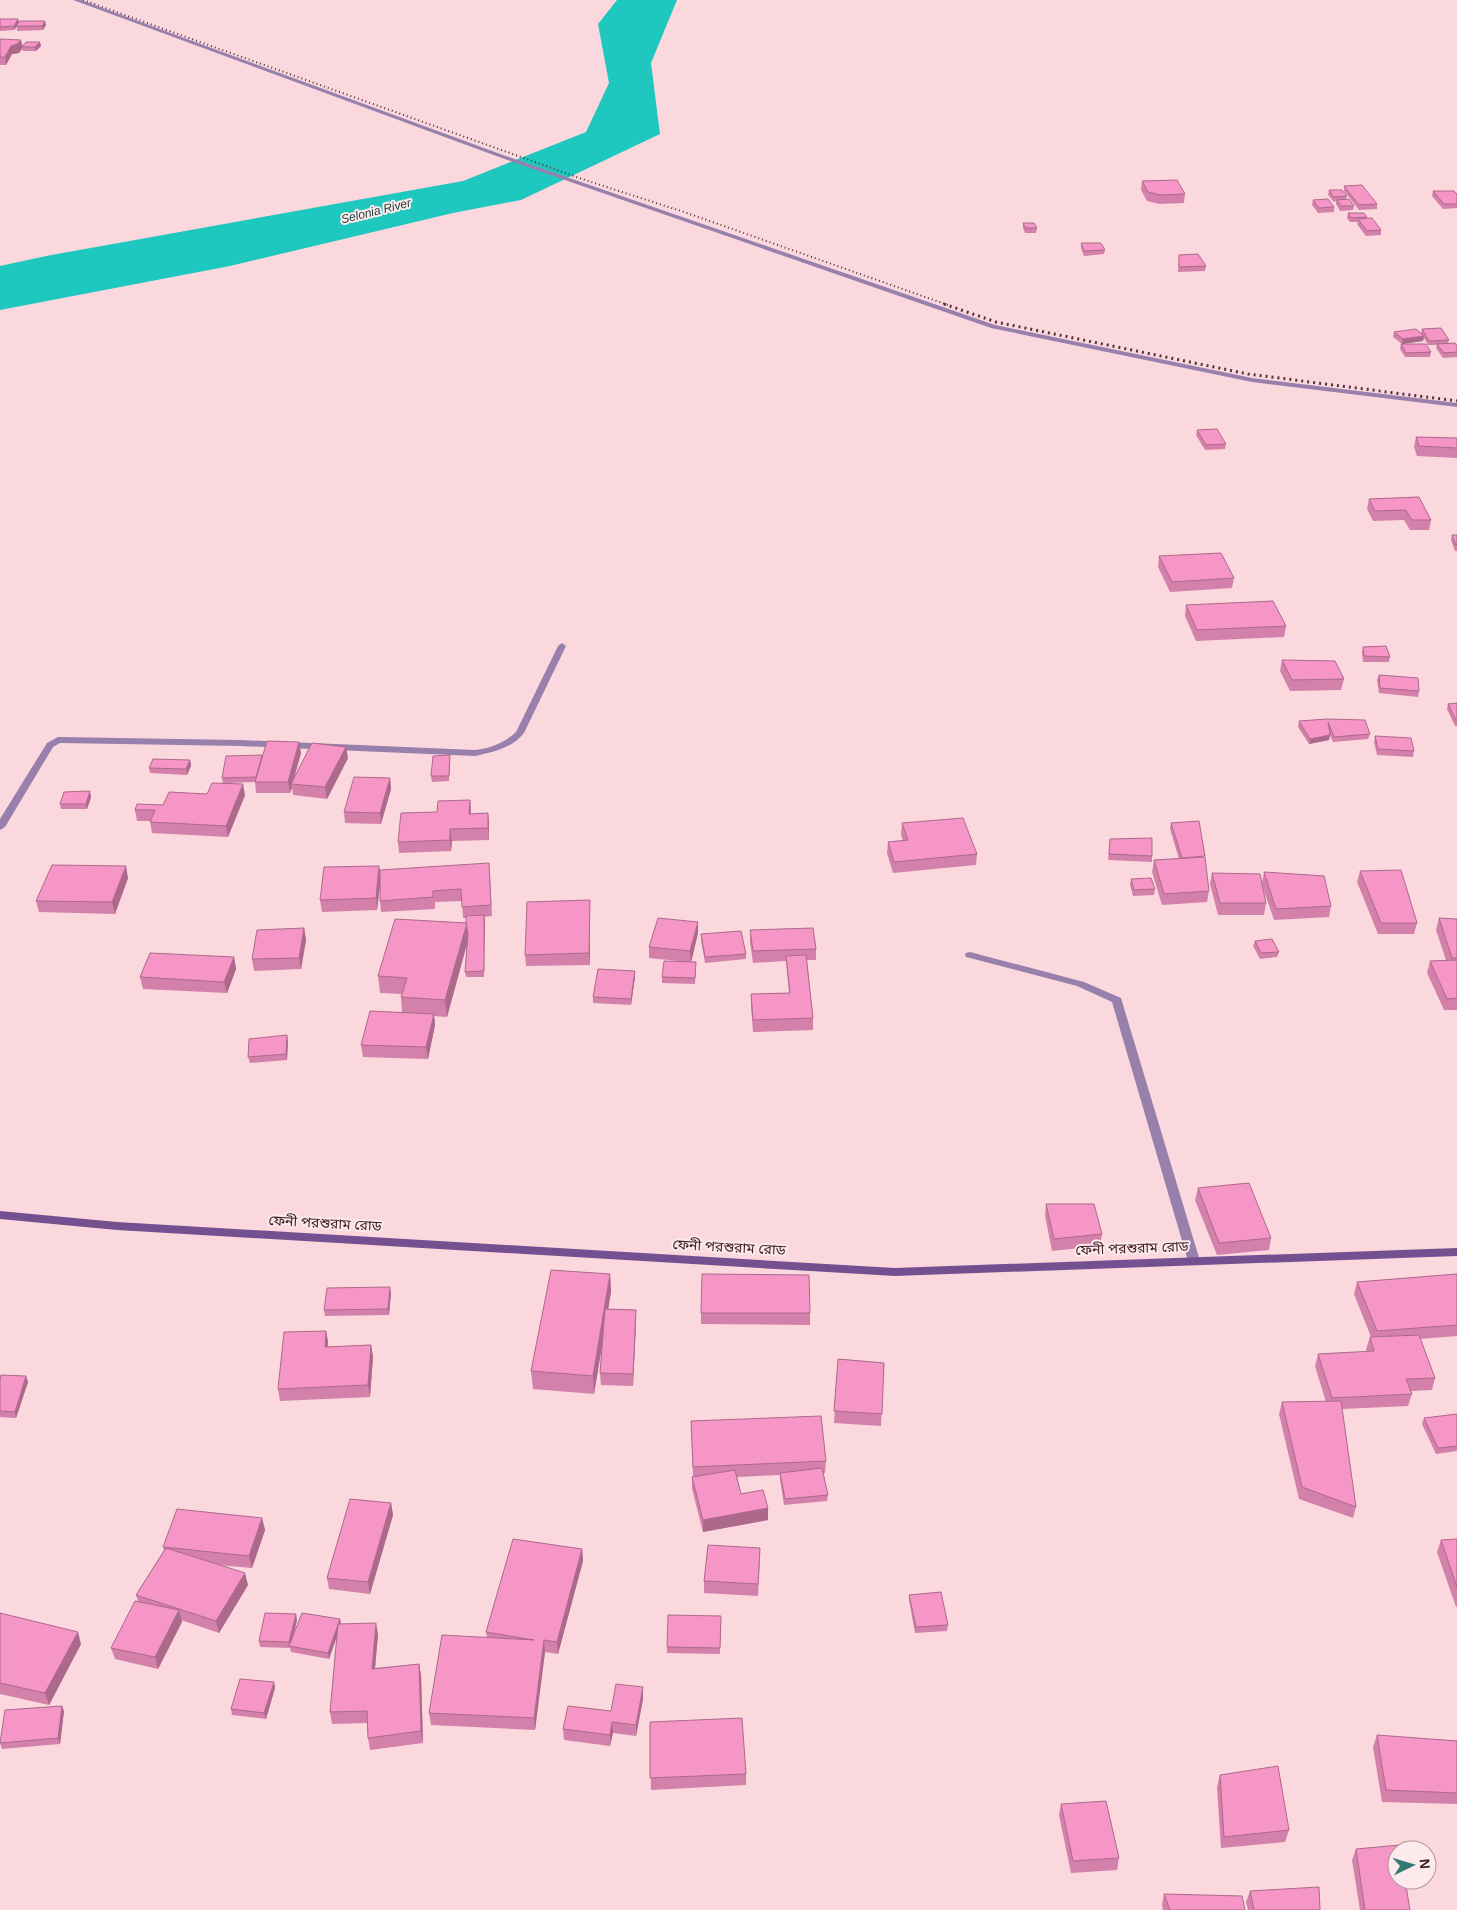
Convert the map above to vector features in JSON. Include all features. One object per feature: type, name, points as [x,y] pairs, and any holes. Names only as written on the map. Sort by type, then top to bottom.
[{"type":"main road","name":"ফেনী পরশুরাম রোড","points":[[0,1215],[117,1226],[895,1272],[1457,1252]]},
{"type":"street","points":[[76,0],[501,156],[806,260],[993,327],[1252,380],[1457,405]]},
{"type":"street","points":[[0,827],[50,744],[58,740],[240,743],[475,752],[493,750],[510,743],[520,732],[562,646]]},
{"type":"street","points":[[970,955],[1080,984],[1117,1000],[1194,1261]]},
{"type":"water","name":"Selonia River","points":[[617,0],[677,0],[651,63],[660,134],[521,200],[453,213],[230,266],[0,310],[0,266],[46,256],[463,181],[586,132],[609,83],[598,24]]},
{"type":"building","points":[[0,19],[18,19],[14,26],[0,27]]},
{"type":"building","points":[[20,21],[45,21],[42,26],[16,26]]},
{"type":"building","points":[[0,39],[21,40],[11,46],[5,57],[0,57]]},
{"type":"building","points":[[26,42],[40,42],[35,47],[22,47]]},
{"type":"building","points":[[1177,180],[1185,194],[1160,195],[1148,192],[1142,181]]},
{"type":"building","points":[[1362,185],[1377,204],[1359,205],[1344,186]]},
{"type":"building","points":[[1329,190],[1342,190],[1347,196],[1334,197]]},
{"type":"building","points":[[1433,191],[1454,191],[1457,194],[1457,204],[1444,204]]},
{"type":"building","points":[[1328,199],[1334,207],[1319,208],[1313,200]]},
{"type":"building","points":[[1349,199],[1354,206],[1341,206],[1337,200]]},
{"type":"building","points":[[1348,213],[1364,213],[1367,217],[1351,218]]},
{"type":"building","points":[[1372,218],[1381,230],[1367,231],[1358,219]]},
{"type":"building","points":[[1023,223],[1034,223],[1037,228],[1025,228]]},
{"type":"building","points":[[1081,243],[1101,243],[1105,250],[1084,251]]},
{"type":"building","points":[[1198,254],[1206,266],[1179,267],[1179,255]]},
{"type":"building","points":[[1441,328],[1449,340],[1429,341],[1422,329]]},
{"type":"building","points":[[1416,329],[1424,336],[1403,339],[1394,332]]},
{"type":"building","points":[[1455,343],[1457,352],[1444,353],[1437,344]]},
{"type":"building","points":[[1401,344],[1426,344],[1431,352],[1406,353]]},
{"type":"building","points":[[1217,429],[1226,444],[1206,445],[1197,430]]},
{"type":"building","points":[[1416,437],[1457,438],[1457,448],[1419,446]]},
{"type":"building","points":[[1419,497],[1431,520],[1412,520],[1406,510],[1375,511],[1369,499]]},
{"type":"building","points":[[1452,535],[1457,535],[1457,545],[1456,545]]},
{"type":"building","points":[[1221,553],[1234,578],[1172,582],[1159,556]]},
{"type":"building","points":[[1273,601],[1286,626],[1197,630],[1186,605]]},
{"type":"building","points":[[1386,646],[1390,657],[1364,656],[1363,647]]},
{"type":"building","points":[[1282,660],[1335,661],[1344,679],[1292,680]]},
{"type":"building","points":[[1379,675],[1418,678],[1419,691],[1380,688]]},
{"type":"building","points":[[1457,703],[1457,720],[1456,720],[1448,704]]},
{"type":"building","points":[[1327,719],[1365,720],[1370,734],[1334,737],[1328,722],[1330,735],[1310,739],[1299,721]]},
{"type":"building","points":[[1375,736],[1411,738],[1414,751],[1378,749]]},
{"type":"building","points":[[267,741],[299,742],[288,782],[255,782]]},
{"type":"building","points":[[312,743],[346,747],[325,787],[291,784]]},
{"type":"building","points":[[262,755],[256,777],[222,778],[226,756]]},
{"type":"building","points":[[450,755],[449,776],[431,776],[433,756]]},
{"type":"building","points":[[153,759],[190,760],[186,769],[149,768]]},
{"type":"building","points":[[354,777],[390,778],[380,813],[344,812]]},
{"type":"building","points":[[212,783],[243,784],[226,826],[150,822],[155,810],[135,810],[137,804],[163,805],[169,792],[207,794]]},
{"type":"building","points":[[90,791],[86,804],[60,804],[64,792]]},
{"type":"building","points":[[470,800],[469,814],[488,813],[488,828],[450,829],[450,840],[398,842],[401,813],[437,812],[438,801]]},
{"type":"building","points":[[963,818],[977,854],[894,862],[888,842],[908,840],[902,823]]},
{"type":"building","points":[[1199,821],[1205,856],[1182,858],[1171,823]]},
{"type":"building","points":[[1152,838],[1152,856],[1109,854],[1110,839]]},
{"type":"building","points":[[1205,857],[1209,891],[1164,894],[1154,860]]},
{"type":"building","points":[[489,863],[491,905],[462,907],[461,889],[433,891],[433,897],[380,901],[380,870]]},
{"type":"building","points":[[52,865],[126,866],[112,902],[36,901]]},
{"type":"building","points":[[379,866],[376,898],[320,900],[324,867]]},
{"type":"building","points":[[1401,870],[1417,923],[1381,923],[1360,871]]},
{"type":"building","points":[[1264,872],[1324,876],[1331,906],[1276,909]]},
{"type":"building","points":[[1212,873],[1260,874],[1266,903],[1220,903]]},
{"type":"building","points":[[1151,878],[1155,889],[1134,890],[1131,879]]},
{"type":"building","points":[[590,900],[589,953],[525,955],[527,902]]},
{"type":"building","points":[[484,915],[484,971],[465,972],[468,934],[466,916]]},
{"type":"building","points":[[658,918],[698,922],[690,951],[649,947]]},
{"type":"building","points":[[1439,918],[1457,919],[1457,958],[1452,958]]},
{"type":"building","points":[[395,919],[467,923],[445,1000],[401,997],[407,978],[378,976]]},
{"type":"building","points":[[304,928],[299,958],[252,959],[257,930]]},
{"type":"building","points":[[813,928],[816,949],[753,951],[750,930]]},
{"type":"building","points":[[741,931],[746,954],[705,957],[701,934]]},
{"type":"building","points":[[1272,939],[1279,952],[1261,953],[1255,941]]},
{"type":"building","points":[[150,953],[234,957],[224,982],[140,977]]},
{"type":"building","points":[[806,955],[813,1018],[753,1020],[751,994],[790,993],[786,956]]},
{"type":"building","points":[[1457,960],[1457,998],[1447,999],[1430,961]]},
{"type":"building","points":[[664,961],[696,962],[695,978],[662,977]]},
{"type":"building","points":[[598,969],[635,971],[631,999],[593,997]]},
{"type":"building","points":[[370,1011],[434,1014],[426,1047],[361,1045]]},
{"type":"building","points":[[287,1035],[286,1054],[248,1057],[249,1039]]},
{"type":"building","points":[[1249,1183],[1271,1238],[1219,1243],[1198,1188]]},
{"type":"building","points":[[1046,1204],[1094,1204],[1102,1234],[1054,1239]]},
{"type":"building","points":[[551,1270],[610,1274],[593,1376],[531,1371]]},
{"type":"building","points":[[702,1274],[809,1275],[810,1313],[701,1313]]},
{"type":"building","points":[[1457,1274],[1457,1325],[1377,1331],[1357,1282]]},
{"type":"building","points":[[390,1287],[388,1309],[324,1310],[327,1288]]},
{"type":"building","points":[[605,1309],[636,1310],[633,1374],[600,1373]]},
{"type":"building","points":[[326,1331],[325,1347],[371,1345],[368,1385],[278,1389],[284,1332]]},
{"type":"building","points":[[1419,1335],[1435,1378],[1406,1379],[1412,1394],[1332,1398],[1318,1354],[1374,1351],[1370,1337]]},
{"type":"building","points":[[838,1359],[884,1363],[882,1414],[834,1411]]},
{"type":"building","points":[[1,1375],[26,1376],[15,1412],[0,1411]]},
{"type":"building","points":[[1341,1401],[1356,1507],[1302,1487],[1282,1402]]},
{"type":"building","points":[[1457,1414],[1457,1446],[1438,1448],[1424,1418]]},
{"type":"building","points":[[821,1416],[826,1461],[693,1467],[691,1421]]},
{"type":"building","points":[[822,1468],[828,1495],[785,1499],[780,1473]]},
{"type":"building","points":[[735,1470],[741,1494],[763,1490],[768,1508],[703,1520],[692,1477]]},
{"type":"building","points":[[350,1499],[391,1503],[368,1582],[327,1578]]},
{"type":"building","points":[[177,1509],[262,1518],[249,1556],[163,1547]]},
{"type":"building","points":[[513,1539],[582,1549],[557,1642],[544,1640],[534,1718],[429,1713],[442,1635],[534,1640],[486,1632]]},
{"type":"building","points":[[1457,1539],[1457,1587],[1441,1540]]},
{"type":"building","points":[[708,1545],[760,1548],[758,1584],[704,1581]]},
{"type":"building","points":[[166,1548],[245,1573],[216,1621],[136,1595]]},
{"type":"building","points":[[941,1592],[948,1625],[916,1627],[909,1595]]},
{"type":"building","points":[[135,1601],[179,1610],[155,1657],[111,1648]]},
{"type":"building","points":[[0,1613],[78,1632],[45,1693],[0,1683]]},
{"type":"building","points":[[265,1613],[296,1614],[289,1642],[259,1641]]},
{"type":"building","points":[[302,1613],[340,1619],[328,1653],[289,1646]]},
{"type":"building","points":[[668,1615],[721,1616],[720,1648],[667,1647]]},
{"type":"building","points":[[376,1623],[372,1669],[419,1664],[421,1731],[368,1738],[367,1711],[330,1712],[338,1624]]},
{"type":"building","points":[[240,1679],[274,1682],[264,1713],[231,1709]]},
{"type":"building","points":[[616,1684],[643,1687],[636,1725],[612,1722],[610,1735],[563,1729],[568,1706],[611,1711]]},
{"type":"building","points":[[62,1706],[58,1738],[0,1743],[5,1710]]},
{"type":"building","points":[[742,1718],[746,1774],[650,1778],[650,1722]]},
{"type":"building","points":[[1377,1735],[1457,1741],[1457,1793],[1386,1790]]},
{"type":"building","points":[[1278,1766],[1289,1830],[1224,1837],[1220,1775]]},
{"type":"building","points":[[1106,1801],[1119,1858],[1073,1861],[1061,1804]]},
{"type":"building","points":[[1387,1846],[1387,1890],[1407,1890],[1410,1910],[1365,1910],[1356,1849]]},
{"type":"building","points":[[1319,1887],[1320,1910],[1254,1910],[1250,1891]]},
{"type":"building","points":[[1164,1894],[1242,1896],[1245,1910],[1170,1910]]},
{"type":"railway","points":[[83,0],[585,180],[684,212],[948,305]]},
{"type":"railway","points":[[944,304],[996,322],[1248,374],[1457,401]]}]
